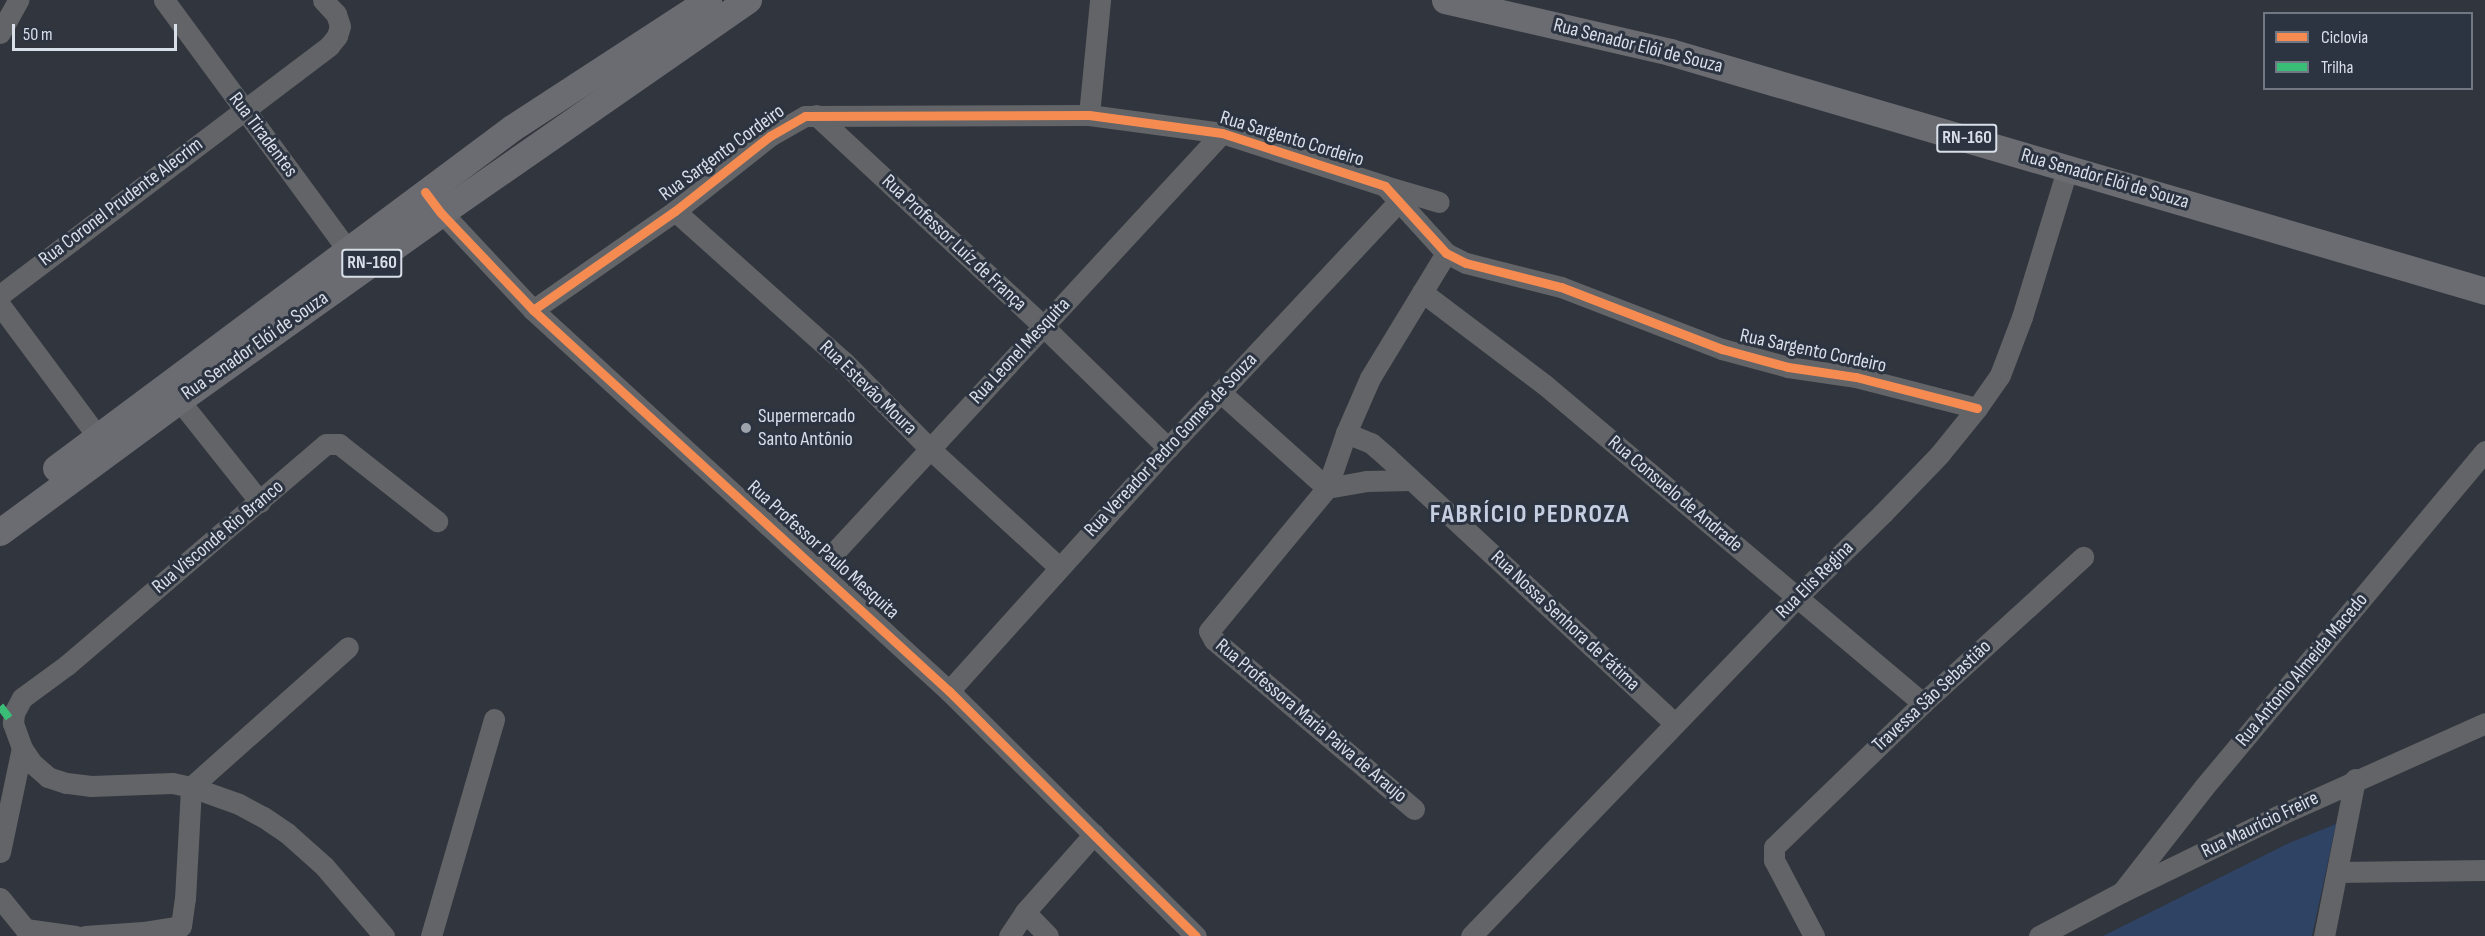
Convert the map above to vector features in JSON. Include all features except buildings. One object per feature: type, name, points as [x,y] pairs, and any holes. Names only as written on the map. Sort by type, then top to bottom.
[{"type":"main road","name":"Rua Senador Elói de Souza","points":[[0,511],[103,444],[355,260],[433,202],[604,66],[708,0]]},
{"type":"main road","name":"Rua Senador Elói de Souza","points":[[433,202],[621,89],[748,0]]},
{"type":"main road","name":"Rua Senador Elói de Souza","points":[[1445,0],[1670,52],[2485,291]]},
{"type":"main road","points":[[604,66],[621,89]]},
{"type":"main road","name":"Rua Senador Elói de Souza","points":[[0,532],[103,444]]},
{"type":"street","points":[[0,33],[18,0]]},
{"type":"street","name":"Rua Tiradentes","points":[[164,0],[355,260]]},
{"type":"street","name":"Rua Coronel Prudente Alecrim","points":[[0,295],[243,110],[316,58],[338,36],[338,19],[323,0]]},
{"type":"street","points":[[1089,115],[1100,0]]},
{"type":"street","name":"Rua Sargento Cordeiro","points":[[533,310],[675,211],[789,123],[816,115],[1089,115],[1222,133],[1391,195],[1446,253],[1466,263],[1561,287],[1722,349],[1788,367],[1856,377],[1977,408]]},
{"type":"street","name":"Rua Professor Luíz de França","points":[[816,115],[1043,326],[1168,448]]},
{"type":"street","name":"Rua Leonel Mesquita","points":[[818,570],[1222,133]]},
{"type":"street","name":"Rua Elis Regina","points":[[1471,936],[1674,723],[1939,455],[1977,408],[2000,375],[2068,167]]},
{"type":"street","points":[[1391,195],[1439,202]]},
{"type":"street","name":"Rua Vereador Pedro Gomes de Souza","points":[[949,691],[1220,392],[1391,195]]},
{"type":"street","name":"Rua Professor Paulo Mesquita","points":[[433,202],[533,310],[949,691],[1196,936]]},
{"type":"street","name":"Rua Estevão Moura","points":[[675,211],[843,361],[930,448],[1059,567]]},
{"type":"street","points":[[1327,488],[1346,433],[1371,378],[1446,253]]},
{"type":"street","name":"Rua Consuelo de Andrade","points":[[1422,292],[1545,385],[1679,495],[1796,598],[1923,703]]},
{"type":"street","points":[[0,305],[103,444]]},
{"type":"street","points":[[1220,392],[1327,488]]},
{"type":"street","points":[[173,393],[260,502]]},
{"type":"street","name":"Rua Nossa Senhora de Fátima","points":[[1346,433],[1371,443],[1674,723]]},
{"type":"street","name":"Rua Visconde Rio Branco","points":[[22,748],[13,723],[16,707],[22,698],[67,665],[326,444],[336,443],[437,521]]},
{"type":"street","name":"Rua Antonio Almeida Macedo","points":[[2122,892],[2204,787],[2485,451]]},
{"type":"street","points":[[1327,488],[1367,481],[1412,480]]},
{"type":"street","name":"Rua Professora Maria Paiva de Araujo","points":[[1327,488],[1210,627],[1209,633],[1214,640],[1413,809]]},
{"type":"street","name":"Travessa São Sebastião","points":[[1814,936],[1772,856],[1774,848],[1923,703],[2083,557]]},
{"type":"street","points":[[85,936],[163,930],[182,925],[191,787],[348,646]]},
{"type":"street","points":[[431,936],[494,719]]},
{"type":"street","name":"Rua Maurício Freire","points":[[2039,936],[2122,892],[2355,779],[2485,723]]},
{"type":"street","points":[[22,748],[32,763],[48,777],[66,783],[91,786],[172,783],[191,787],[239,804],[286,833],[324,866],[384,936]]},
{"type":"street","points":[[0,852],[22,748]]},
{"type":"street","points":[[2324,936],[2355,779]]},
{"type":"street","points":[[1009,936],[1025,912],[1094,834]]},
{"type":"street","points":[[2338,872],[2485,870]]},
{"type":"street","points":[[0,898],[28,932],[76,936]]},
{"type":"street","points":[[1025,912],[1048,936]]},
{"type":"shaded area","points":[[2336,824],[2312,936],[2103,936],[2289,843]]},
{"type":"marked path","points":[[0,706],[13,723]]},
{"type":"cycle path","points":[[533,310],[675,211],[770,136],[805,116],[1089,115],[1222,133],[1385,186],[1446,253],[1466,263],[1561,287],[1722,349],[1788,367],[1856,377],[1977,408]]},
{"type":"cycle path","points":[[425,192],[441,213],[533,310],[949,691],[1196,936]]},
{"type":"place","name":"Supermercado Santo Antônio","points":[[746,428]]},
{"type":"district","name":"FABRÍCIO PEDROZA","points":[[1530,515]]}]
